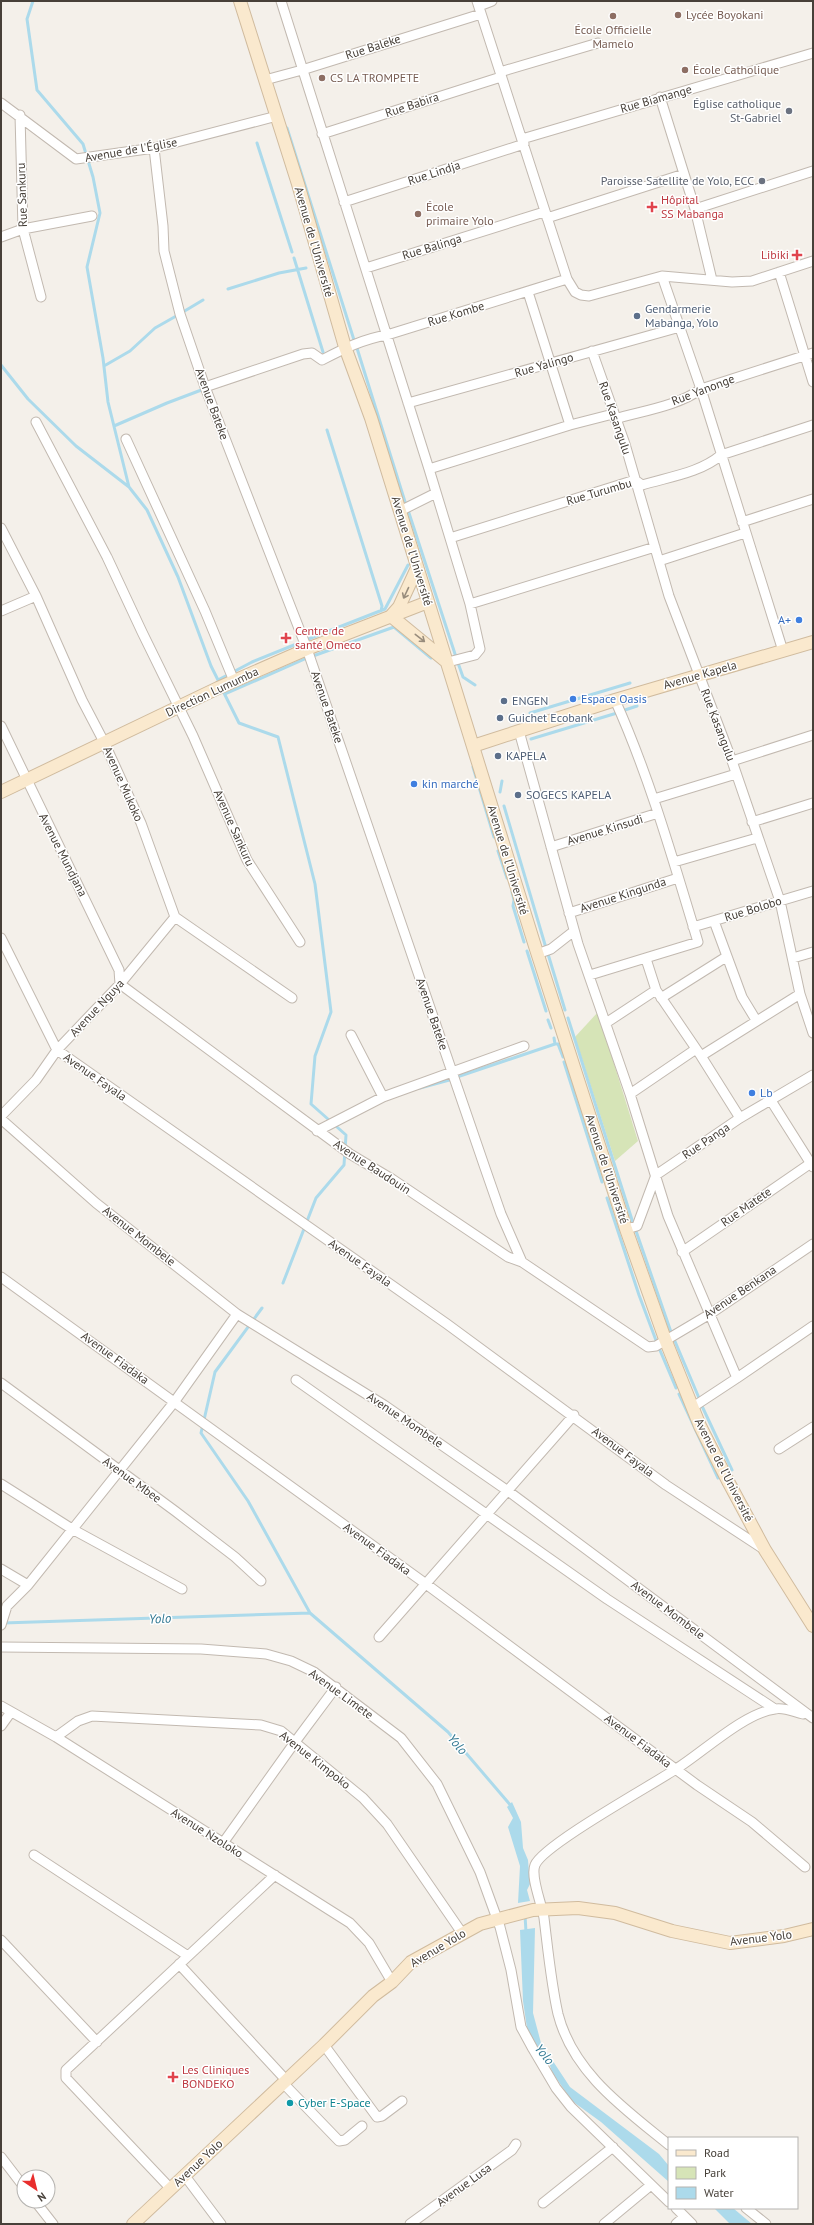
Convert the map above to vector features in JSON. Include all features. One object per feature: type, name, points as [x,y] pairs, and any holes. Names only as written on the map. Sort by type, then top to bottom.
[{"type":"main road","name":"Avenue de l’Université","points":[[240,1],[277,116],[346,347],[371,418],[417,568],[448,662],[537,954],[626,1229],[665,1339],[693,1407],[718,1461],[765,1550],[813,1626]]},
{"type":"main road","points":[[417,568],[399,607],[391,616],[448,662]]},
{"type":"main road","name":"Direction Lumumba","points":[[1,792],[218,688],[307,649],[428,602]]},
{"type":"main road","name":"Avenue Kapela","points":[[474,746],[699,674],[813,642]]},
{"type":"main road","name":"Avenue Yolo","points":[[133,2224],[324,2045],[373,1996],[392,1982],[411,1962],[462,1933],[497,1918],[520,1912],[578,1908],[615,1913],[672,1931],[730,1943],[784,1936],[813,1929]]},
{"type":"street","points":[[281,1],[322,134],[366,268],[470,604],[480,649],[475,655],[448,662]]},
{"type":"street","name":"Rue Baleke","points":[[265,80],[302,70],[479,7],[492,1]]},
{"type":"street","points":[[479,7],[567,279],[575,292],[581,295],[589,296],[662,276],[742,282],[813,261]]},
{"type":"street","name":"Rue Babira","points":[[322,134],[598,43]]},
{"type":"street","name":"Rue Biamange","points":[[523,142],[660,97],[813,53]]},
{"type":"street","points":[[660,97],[695,209],[712,280]]},
{"type":"street","name":"Avenue de l'Église","points":[[1,103],[20,115],[76,159],[154,148],[277,116]]},
{"type":"street","name":"Rue Sankuru","points":[[20,115],[23,229],[41,297]]},
{"type":"street","name":"Rue Lindja","points":[[344,202],[523,142]]},
{"type":"street","name":"Avenue Bateke","points":[[154,148],[163,226],[164,251],[168,274],[205,387],[307,649],[452,1073],[499,1207],[522,1262]]},
{"type":"street","points":[[695,209],[813,171]]},
{"type":"street","name":"Rue Balinga","points":[[366,268],[684,174]]},
{"type":"street","points":[[1,237],[23,229],[92,216]]},
{"type":"street","points":[[779,272],[809,354],[813,382]]},
{"type":"street","points":[[662,276],[701,389],[783,651]]},
{"type":"street","name":"Rue Kombe","points":[[205,387],[303,354],[312,352],[322,360],[346,347],[372,337],[387,335],[567,279]]},
{"type":"street","points":[[528,292],[570,425]]},
{"type":"street","name":"Rue Yalingo","points":[[408,403],[680,327]]},
{"type":"street","name":"Rue Kasangulu","points":[[592,351],[635,480],[669,596],[732,761],[757,838],[780,901],[800,994],[811,1018],[813,1033]]},
{"type":"street","name":"Rue Yanonge","points":[[429,470],[570,425],[678,401],[692,396],[701,389],[809,354]]},
{"type":"street","name":"Avenue Sankuru","points":[[36,422],[107,557],[178,708],[193,736],[247,860],[300,942]]},
{"type":"street","name":"Rue Turumbu","points":[[450,538],[635,480],[642,485],[701,467],[713,462],[721,455],[813,425]]},
{"type":"street","points":[[126,439],[205,611],[232,682]]},
{"type":"street","points":[[400,511],[436,493]]},
{"type":"street","points":[[742,522],[813,500]]},
{"type":"street","name":"Avenue Mukoko","points":[[1,528],[36,596],[82,700],[104,742],[141,823],[175,917]]},
{"type":"street","points":[[659,561],[745,533]]},
{"type":"street","points":[[470,604],[655,547]]},
{"type":"street","points":[[1,611],[36,596]]},
{"type":"street","points":[[590,975],[698,942],[654,799],[636,748],[615,700]]},
{"type":"street","name":"Avenue Mundjana","points":[[1,726],[26,781],[119,970],[120,984]]},
{"type":"street","points":[[519,731],[574,931],[630,1094],[668,1216],[682,1252],[737,1378]]},
{"type":"street","points":[[732,761],[813,735]]},
{"type":"street","name":"Avenue Kinsudi","points":[[654,799],[736,774]]},
{"type":"street","points":[[752,822],[813,803]]},
{"type":"street","name":"Avenue Kinsudi","points":[[551,847],[658,813]]},
{"type":"street","name":"Avenue Kingunda","points":[[674,862],[757,838]]},
{"type":"street","name":"Avenue Kingunda","points":[[569,913],[678,878]]},
{"type":"street","name":"Rue Bolobo","points":[[693,927],[813,891]]},
{"type":"street","points":[[175,917],[292,998]]},
{"type":"street","name":"Avenue Nguya","points":[[1,1116],[36,1080],[57,1050],[120,984],[175,917]]},
{"type":"street","points":[[714,921],[742,997],[756,1020]]},
{"type":"street","points":[[537,954],[551,949],[574,931]]},
{"type":"street","name":"Avenue Fayala","points":[[1,938],[57,1050],[574,1415],[666,1485],[765,1550]]},
{"type":"street","points":[[793,958],[813,952]]},
{"type":"street","points":[[661,998],[726,957]]},
{"type":"street","points":[[646,959],[656,990],[699,1053],[740,1118]]},
{"type":"street","name":"Avenue Baudouin","points":[[120,984],[350,1154],[392,1179],[508,1258],[522,1262],[632,1337]]},
{"type":"street","points":[[606,1024],[656,990]]},
{"type":"street","points":[[630,1094],[800,994]]},
{"type":"street","points":[[351,1036],[383,1097]]},
{"type":"street","points":[[317,1131],[383,1097],[524,1046]]},
{"type":"street","name":"Rue Panga","points":[[656,1175],[740,1118],[813,1075]]},
{"type":"street","points":[[770,1099],[812,1165]]},
{"type":"street","name":"Avenue Mombele","points":[[1,1119],[96,1203],[237,1314],[384,1404],[508,1491],[811,1717]]},
{"type":"street","name":"Rue Matete","points":[[682,1252],[812,1165]]},
{"type":"street","points":[[626,1229],[637,1226],[656,1175]]},
{"type":"street","name":"Avenue Benkana","points":[[632,1337],[648,1347],[656,1346],[665,1339],[710,1314],[812,1247]]},
{"type":"street","name":"Avenue Fiadaka","points":[[1,1277],[175,1401],[426,1584],[676,1770],[752,1822],[805,1867]]},
{"type":"street","points":[[2,1621],[4,1606],[28,1585],[175,1401],[237,1314]]},
{"type":"street","points":[[693,1407],[813,1326]]},
{"type":"street","points":[[296,1380],[607,1599],[775,1709],[811,1717]]},
{"type":"street","name":"Avenue Mbee","points":[[1,1383],[235,1557],[261,1581]]},
{"type":"street","points":[[379,1637],[574,1415]]},
{"type":"street","points":[[779,1449],[813,1426]]},
{"type":"street","points":[[1,1484],[72,1529],[182,1589]]},
{"type":"street","points":[[1,1569],[28,1585]]},
{"type":"street","name":"Avenue Limete","points":[[1,1647],[201,1649],[266,1654],[291,1661],[314,1672],[336,1687],[401,1738],[437,1784],[464,1837],[497,1918],[511,1970],[521,2027],[556,2088],[566,2101],[668,2201]]},
{"type":"street","points":[[223,1843],[336,1687]]},
{"type":"street","name":"Avenue Nzoloko","points":[[1,1706],[56,1737],[350,1923],[369,1943],[392,1982]]},
{"type":"street","points":[[668,2144],[612,2098],[598,2084],[584,2066],[566,2036],[559,2015],[538,1910],[533,1874],[534,1865],[551,1847],[676,1770],[742,1723],[758,1714],[775,1709]]},
{"type":"street","points":[[1,1726],[11,1712]]},
{"type":"street","name":"Avenue Kimpoko","points":[[56,1737],[78,1721],[92,1716],[261,1724],[281,1731],[363,1798],[387,1824],[462,1933]]},
{"type":"street","points":[[34,1855],[188,1956]]},
{"type":"street","points":[[171,2189],[66,2078],[66,2070],[275,1875]]},
{"type":"street","points":[[1,1940],[97,2042]]},
{"type":"street","points":[[179,1964],[339,2141],[345,2140],[362,2126]]},
{"type":"street","points":[[324,2045],[377,2117],[382,2116],[402,2101]]},
{"type":"street","name":"Avenue Lusa","points":[[410,2224],[512,2150],[516,2144]]},
{"type":"street","points":[[543,2203],[613,2147]]},
{"type":"street","points":[[1,2157],[16,2177]]},
{"type":"street","points":[[184,2176],[221,2224]]},
{"type":"street","points":[[604,2224],[651,2185]]},
{"type":"street","points":[[41,2209],[53,2224]]},
{"type":"street","points":[[677,2209],[692,2224]]},
{"type":"street","points":[[747,2209],[766,2224]]},
{"type":"street","points":[[676,2224],[684,2217]]},
{"type":"green space","points":[[598,1012],[638,1141],[615,1161],[575,1037]]},
{"type":"water","points":[[512,1802],[521,1822],[523,1848],[528,1860],[530,1884],[527,1890],[530,1901],[518,1903],[520,1866],[508,1827],[513,1818],[507,1807]]},
{"type":"water","points":[[535,1928],[533,2013],[541,2043],[570,2087],[659,2154],[668,2165],[668,2181],[601,2122],[572,2101],[552,2072],[547,2056],[538,2054],[528,2035],[523,2001],[520,1930]]},
{"type":"water","points":[[715,2209],[734,2209],[752,2224],[730,2224]]},
{"type":"waterway","points":[[33,1],[27,19],[37,90],[83,144],[93,177],[100,213],[87,267],[103,358],[108,402],[129,487]]},
{"type":"waterway","points":[[287,128],[354,340]]},
{"type":"waterway","points":[[257,143],[292,252]]},
{"type":"waterway","points":[[294,258],[323,352]]},
{"type":"waterway","points":[[228,289],[279,273],[306,268]]},
{"type":"waterway","points":[[183,312],[203,300]]},
{"type":"waterway","points":[[104,366],[130,351],[155,328],[178,315]]},
{"type":"waterway","points":[[356,345],[406,505]]},
{"type":"waterway","points":[[1,365],[28,399],[76,446],[129,487],[147,510],[178,577],[211,666],[220,684]]},
{"type":"waterway","points":[[114,426],[204,389]]},
{"type":"waterway","points":[[327,430],[382,606],[381,611]]},
{"type":"waterway","points":[[408,510],[456,657]]},
{"type":"waterway","points":[[306,640],[385,609],[408,565]]},
{"type":"waterway","points":[[313,656],[394,627],[431,658]]},
{"type":"waterway","points":[[218,680],[252,662],[299,643]]},
{"type":"waterway","points":[[225,694],[307,658]]},
{"type":"waterway","points":[[458,663],[463,677],[475,685]]},
{"type":"waterway","points":[[530,713],[630,683]]},
{"type":"waterway","points":[[222,689],[239,723],[278,737],[315,884],[331,1012],[315,1056],[311,1104],[346,1135],[344,1165],[316,1198],[283,1283]]},
{"type":"waterway","points":[[622,711],[637,706]]},
{"type":"waterway","points":[[531,739],[617,713]]},
{"type":"waterway","points":[[473,767],[494,837]]},
{"type":"waterway","points":[[500,792],[502,781]]},
{"type":"waterway","points":[[504,806],[546,948]]},
{"type":"waterway","points":[[498,851],[507,878]]},
{"type":"waterway","points":[[512,892],[514,900],[513,906],[524,942]]},
{"type":"waterway","points":[[527,951],[546,1011]]},
{"type":"waterway","points":[[548,954],[565,1010]]},
{"type":"waterway","points":[[568,1018],[633,1223]]},
{"type":"waterway","points":[[548,1020],[551,1028]]},
{"type":"waterway","points":[[457,1077],[555,1044],[554,1038]]},
{"type":"waterway","points":[[555,1044],[558,1044],[563,1057]]},
{"type":"waterway","points":[[564,1062],[602,1182]]},
{"type":"waterway","points":[[420,1088],[453,1079]]},
{"type":"waterway","points":[[607,1198],[639,1295],[657,1343]]},
{"type":"waterway","points":[[636,1231],[671,1332]]},
{"type":"waterway","points":[[262,1308],[215,1372],[201,1433],[248,1501],[310,1613]]},
{"type":"waterway","points":[[674,1339],[699,1398]]},
{"type":"waterway","points":[[659,1348],[676,1388]]},
{"type":"waterway","points":[[679,1394],[718,1478]]},
{"type":"waterway","points":[[701,1404],[732,1470]]},
{"type":"waterway","name":"Yolo","points":[[3,1623],[310,1613],[448,1732],[512,1807]]},
{"type":"waterway","name":"Yolo","points":[[525,1915],[526,1932]]},
{"type":"place","name":"Lycée Boyokani","points":[[678,15]]},
{"type":"place","name":"École Officielle Mamelo","points":[[613,16]]},
{"type":"place","name":"École Catholique","points":[[685,70]]},
{"type":"place","name":"CS LA TROMPETE","points":[[322,78]]},
{"type":"place","name":"Église catholique St-Gabriel","points":[[789,111]]},
{"type":"place","name":"Paroisse Satellite de Yolo, ECC","points":[[762,181]]},
{"type":"place","name":"Hôpital SS Mabanga","points":[[652,207]]},
{"type":"place","name":"École primaire Yolo","points":[[418,214]]},
{"type":"place","name":"Libiki","points":[[797,255]]},
{"type":"place","name":"Gendarmerie Mabanga, Yolo","points":[[637,316]]},
{"type":"place","name":"A+","points":[[799,620]]},
{"type":"place","name":"Centre de santé Omeco","points":[[286,638]]},
{"type":"place","name":"Espace Oasis","points":[[573,699]]},
{"type":"place","name":"ENGEN","points":[[504,701]]},
{"type":"place","name":"Guichet Ecobank","points":[[500,718]]},
{"type":"place","name":"KAPELA","points":[[498,756]]},
{"type":"place","name":"kin marché","points":[[414,784]]},
{"type":"place","name":"SOGECS KAPELA","points":[[518,795]]},
{"type":"place","name":"Lb","points":[[752,1093]]},
{"type":"place","name":"Les Cliniques BONDEKO","points":[[173,2077]]},
{"type":"place","name":"Cyber E-Space","points":[[290,2103]]}]
